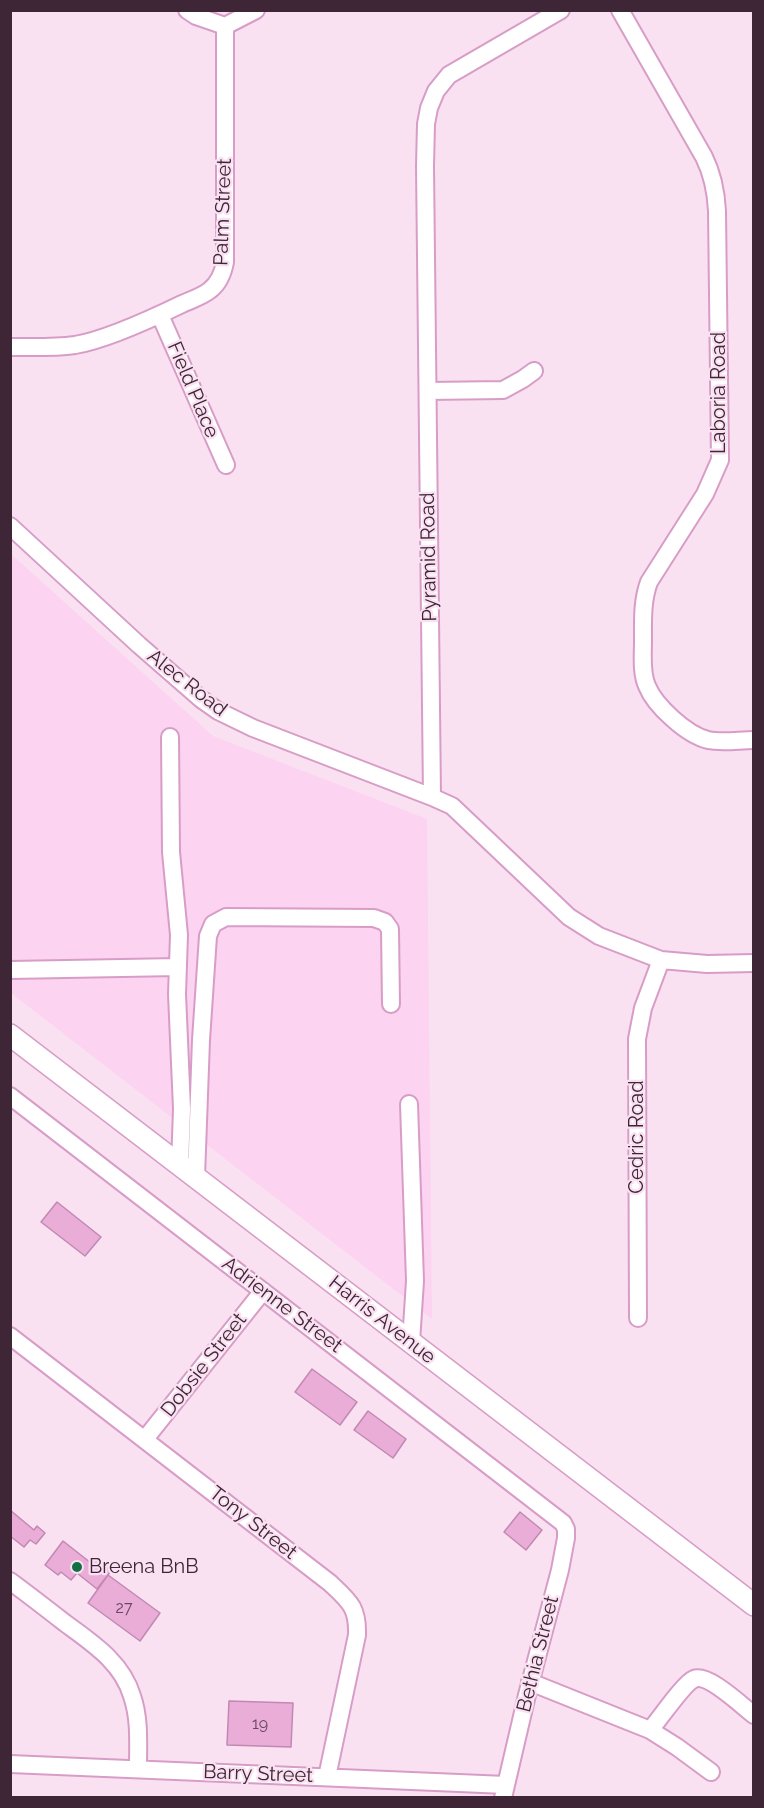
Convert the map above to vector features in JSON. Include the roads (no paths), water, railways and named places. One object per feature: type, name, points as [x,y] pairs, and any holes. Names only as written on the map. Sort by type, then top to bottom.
[{"type":"main road","name":"Harris Avenue","points":[[10,1035],[753,1605]]},
{"type":"street","points":[[186,10],[225,26],[256,10]]},
{"type":"street","name":"Pyramid Road","points":[[432,797],[426,124],[432,99],[440,84],[449,75],[561,10]]},
{"type":"street","name":"Laboria Road","points":[[620,10],[705,157],[716,191],[717,211],[720,460],[708,488],[649,582],[645,593],[643,624],[646,685],[651,695],[691,733],[708,740],[753,740]]},
{"type":"street","name":"Palm Street","points":[[10,347],[43,348],[76,345],[95,340],[160,315],[208,292],[218,281],[224,269],[225,26]]},
{"type":"street","name":"Field Place","points":[[160,315],[225,465]]},
{"type":"street","points":[[428,392],[503,390],[523,380],[534,371]]},
{"type":"street","name":"Alec Road","points":[[10,526],[139,645],[218,711],[253,728],[432,797]]},
{"type":"street","points":[[170,737],[171,852],[179,935],[177,994],[182,1109],[188,1171]]},
{"type":"street","points":[[432,797],[452,806],[578,923],[599,936],[661,960],[707,964],[753,963]]},
{"type":"street","points":[[188,1171],[201,1040],[208,936],[213,924],[226,917],[374,918],[385,922],[390,929],[391,1004]]},
{"type":"street","name":"Cedric Road","points":[[638,1318],[637,1039],[643,1008],[661,960]]},
{"type":"street","points":[[10,970],[178,967]]},
{"type":"street","name":"Adrienne Street","points":[[10,1096],[555,1514]]},
{"type":"street","points":[[409,1104],[416,1281],[411,1342]]},
{"type":"street","name":"Dobsie Street","points":[[146,1439],[263,1291]]},
{"type":"street","name":"Tony Street","points":[[10,1336],[330,1582],[353,1605],[357,1618],[357,1635],[327,1777]]},
{"type":"street","name":"Bethia Street","points":[[505,1791],[566,1538],[563,1523],[555,1514]]},
{"type":"street","points":[[10,1581],[100,1649],[116,1665],[132,1696],[137,1717],[138,1769]]},
{"type":"street","points":[[650,1730],[696,1678],[711,1681],[753,1715]]},
{"type":"street","points":[[530,1682],[650,1730],[711,1772]]},
{"type":"street","name":"Barry Street","points":[[10,1764],[327,1777],[505,1791]]},
{"type":"place","name":"Breena BnB","points":[[77,1567]]}]
